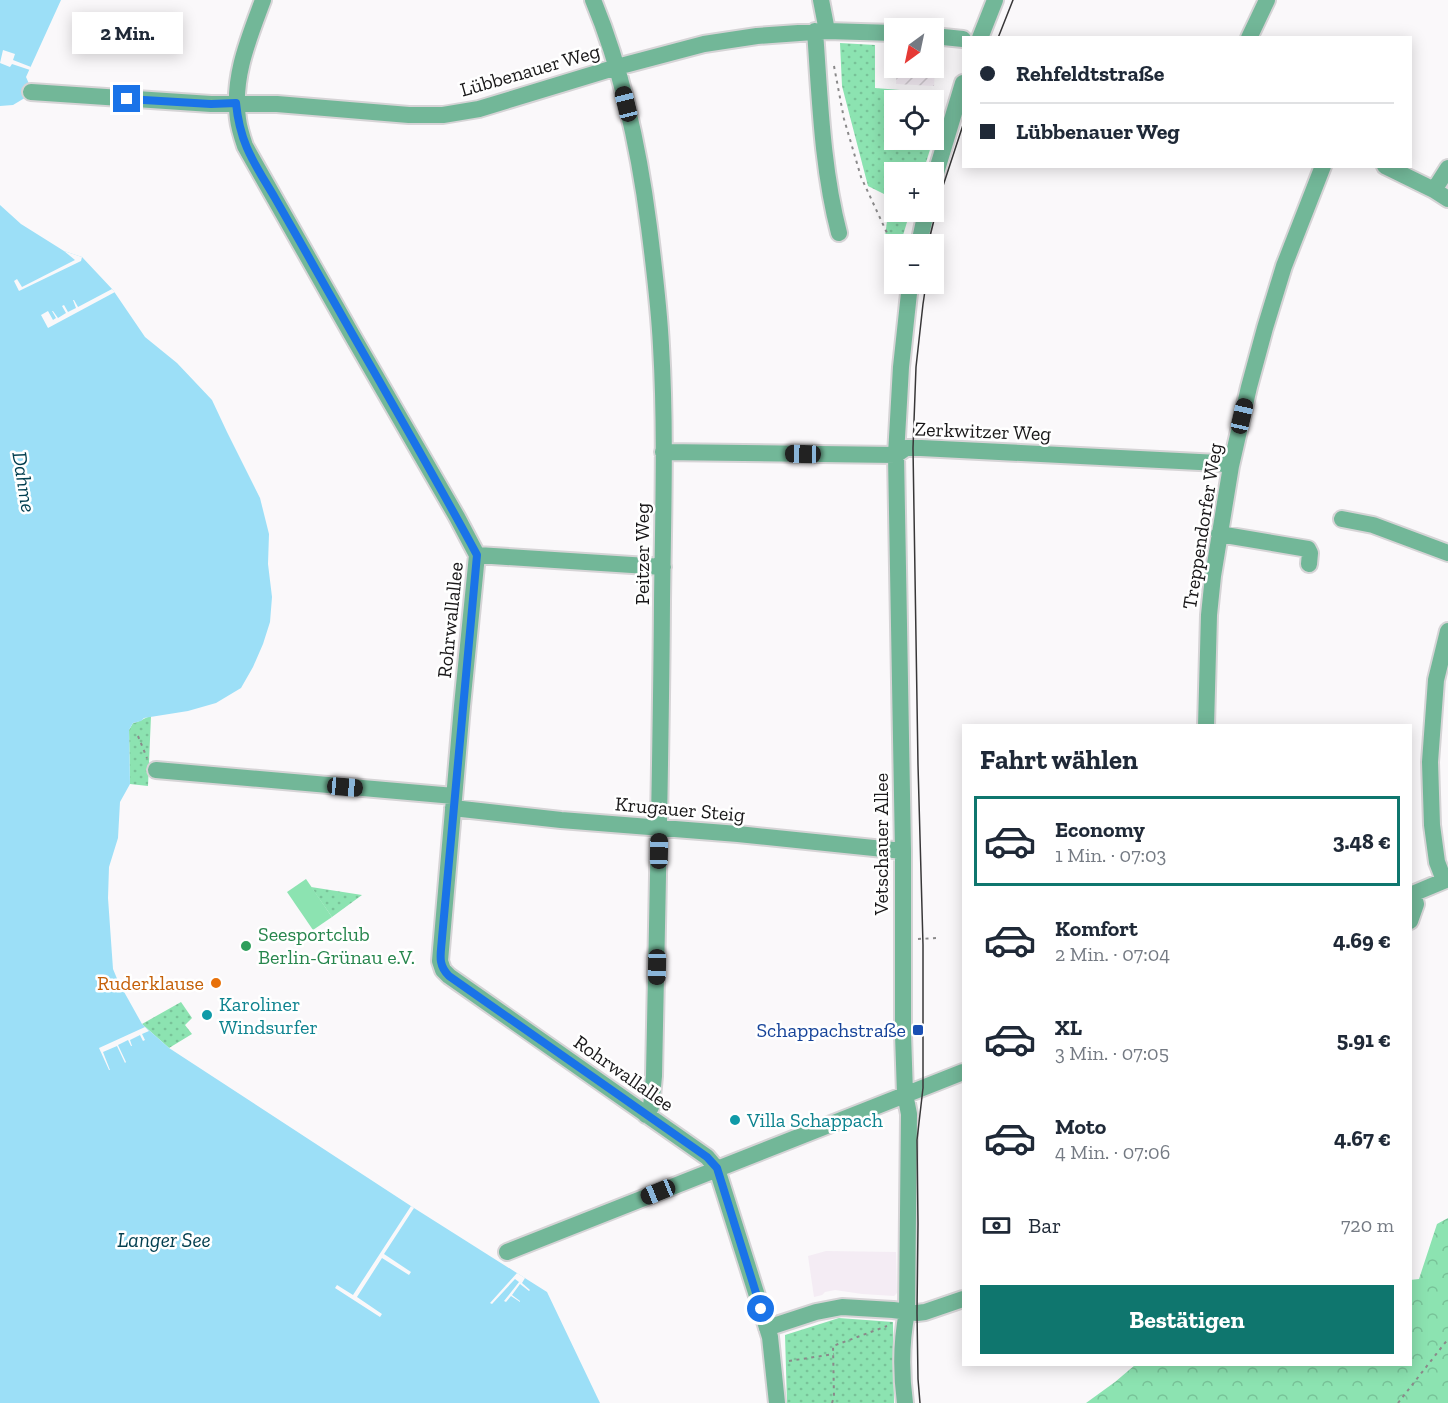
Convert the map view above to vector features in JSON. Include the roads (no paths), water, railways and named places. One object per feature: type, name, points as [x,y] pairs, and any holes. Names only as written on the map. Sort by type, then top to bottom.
[{"type":"street","name":"Rohrwallallee","points":[[263,0],[239,72],[236,103],[243,138],[255,165],[477,555],[440,961],[442,970],[707,1157],[717,1168]]},
{"type":"street","name":"Peitzer Weg","points":[[593,0],[617,67],[638,159],[653,262],[661,347],[663,567],[660,828],[654,1076],[651,1107],[646,1114]]},
{"type":"street","points":[[820,0],[825,151],[832,208],[839,233]]},
{"type":"street","points":[[981,36],[995,0]]},
{"type":"street","points":[[1250,36],[1267,0]]},
{"type":"street","name":"Lübbenauer Weg","points":[[31,93],[211,104],[277,104],[409,115],[443,115],[479,109],[617,67],[704,44],[757,36],[821,31],[884,33]]},
{"type":"street","points":[[944,37],[962,39]]},
{"type":"street","points":[[939,162],[962,86]]},
{"type":"street","name":"Treppendorfer Weg","points":[[1206,724],[1209,615],[1219,534],[1231,466],[1265,328],[1284,266],[1322,168]]},
{"type":"street","points":[[1389,168],[1441,195],[1448,168]]},
{"type":"street","name":"Vetschauer Allee","points":[[904,1403],[903,1335],[907,1312],[909,1114],[905,1094],[903,1034],[903,851],[896,455],[901,367],[909,294]]},
{"type":"street","name":"Zerkwitzer Weg","points":[[663,452],[896,455],[906,448],[921,447],[1219,463],[1231,466]]},
{"type":"street","points":[[1342,519],[1373,525],[1448,553]]},
{"type":"street","points":[[1219,534],[1308,549],[1309,564]]},
{"type":"street","points":[[477,555],[663,567]]},
{"type":"street","points":[[1412,895],[1446,880],[1437,862],[1432,825],[1430,760],[1436,680],[1448,631]]},
{"type":"street","name":"Krugauer Steig","points":[[156,770],[454,802],[561,820],[903,851]]},
{"type":"street","points":[[1412,897],[1416,904],[1412,915]]},
{"type":"street","points":[[507,1252],[962,1072]]},
{"type":"street","points":[[717,1168],[770,1337],[777,1403]]},
{"type":"street","points":[[767,1329],[816,1312],[842,1307],[925,1312],[962,1299]]},
{"type":"water","points":[[0,0],[61,0],[26,77],[30,86],[28,96],[13,105],[0,106]]},
{"type":"water","name":"Langer See","points":[[0,205],[21,224],[64,251],[82,257],[113,290],[145,337],[177,363],[212,400],[260,498],[269,534],[268,564],[272,597],[270,622],[253,667],[241,688],[216,703],[188,711],[144,718],[133,723],[129,730],[130,784],[120,802],[118,838],[109,867],[108,898],[113,969],[118,981],[142,1024],[169,1048],[547,1292],[600,1403],[0,1403]]},
{"type":"tram line","points":[[999,36],[1013,0]]},
{"type":"tram line","points":[[930,234],[941,192],[962,128]]},
{"type":"tram line","points":[[920,1403],[917,1313],[917,1140],[923,1088],[923,945],[913,448],[916,367],[924,294]]},
{"type":"place","name":"Seesportclub Berlin-Grünau e.V.","points":[[246,946]]},
{"type":"place","name":"Ruderklause","points":[[216,983]]},
{"type":"place","name":"Karoliner Windsurfer","points":[[207,1015]]},
{"type":"place","name":"Schappachstraße","points":[[918,1030]]},
{"type":"place","name":"Villa Schappach","points":[[735,1120]]},
{"type":"water label","name":"Dahme","points":[[24,482]]}]
